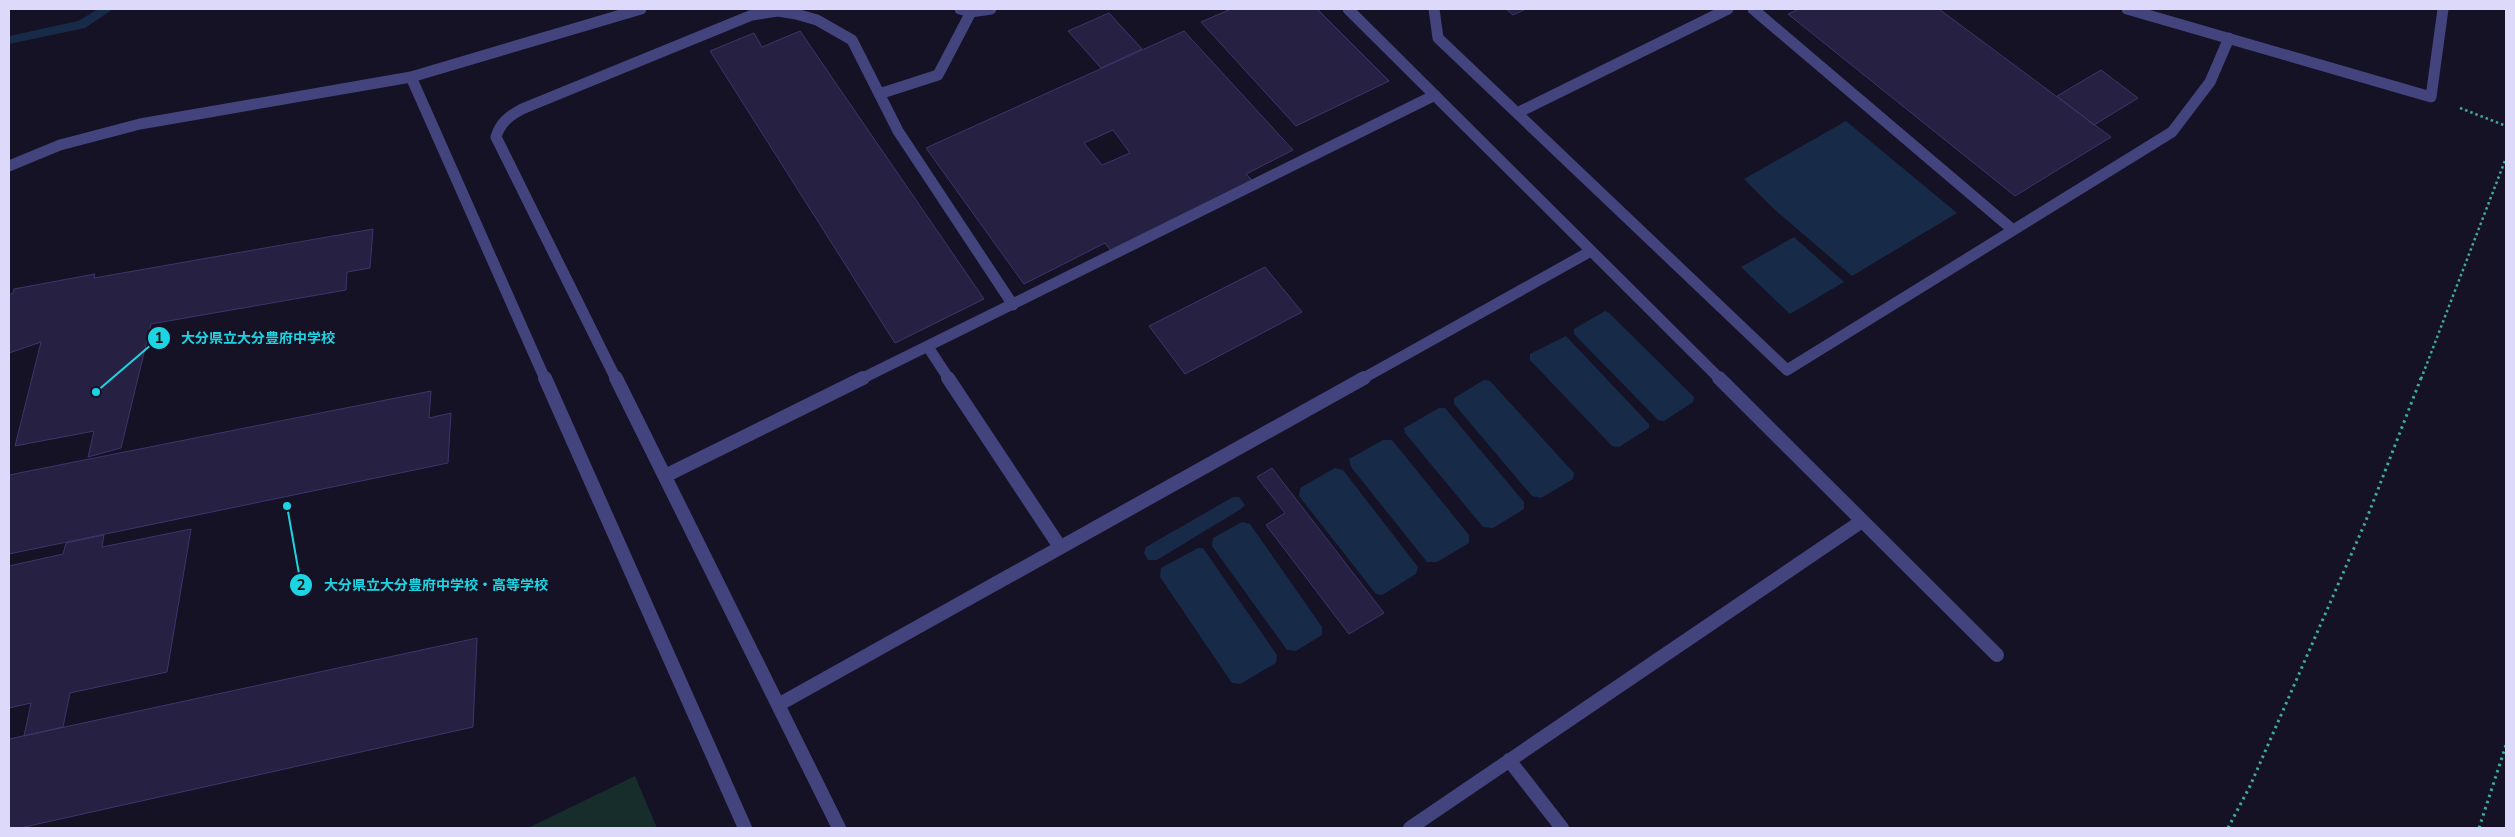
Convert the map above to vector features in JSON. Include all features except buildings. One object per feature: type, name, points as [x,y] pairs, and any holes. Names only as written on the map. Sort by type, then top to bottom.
[{"type":"street","points":[[9,166],[60,145],[140,124],[411,77],[641,9]]},
{"type":"street","points":[[960,9],[971,12],[991,9]]},
{"type":"street","points":[[1348,9],[1997,655]]},
{"type":"street","points":[[1434,9],[1438,38],[1787,370],[2172,132],[2210,82],[2229,38]]},
{"type":"street","points":[[1517,113],[1728,9]]},
{"type":"street","points":[[1753,9],[2013,230]]},
{"type":"street","points":[[2127,9],[2431,98],[2443,9]]},
{"type":"street","points":[[840,828],[496,137],[502,122],[522,109],[762,12],[787,13],[818,20],[852,40],[898,131],[1013,305]]},
{"type":"street","points":[[879,94],[938,75],[971,12]]},
{"type":"street","points":[[411,77],[745,828]]},
{"type":"street","points":[[665,476],[1435,95]]},
{"type":"street","points":[[778,705],[1591,250]]},
{"type":"street","points":[[928,347],[1060,547]]},
{"type":"street","points":[[1410,828],[1862,521]]},
{"type":"street","points":[[1509,760],[1562,828]]},
{"type":"path","points":[[2431,98],[2506,126]]},
{"type":"path","points":[[2228,828],[2250,786],[2365,523],[2506,158]]},
{"type":"path","points":[[2479,828],[2506,745]]},
{"type":"green space","points":[[635,776],[657,828],[528,828]]},
{"type":"water","points":[[1846,121],[1957,213],[1852,276],[1774,209],[1744,179]]},
{"type":"water","points":[[1794,237],[1844,282],[1790,314],[1741,267]]},
{"type":"water","points":[[1605,311],[1694,397],[1693,402],[1664,421],[1658,420],[1574,334],[1574,329]]},
{"type":"water","points":[[1566,336],[1649,424],[1649,428],[1619,447],[1612,446],[1530,360],[1530,354]]},
{"type":"water","points":[[1484,380],[1490,381],[1574,473],[1573,479],[1541,498],[1532,496],[1454,404],[1454,398]]},
{"type":"water","points":[[1439,408],[1445,408],[1524,502],[1524,509],[1493,528],[1483,527],[1405,433],[1404,428]]},
{"type":"water","points":[[1383,440],[1392,440],[1469,535],[1469,543],[1437,562],[1427,562],[1351,467],[1349,459]]},
{"type":"water","points":[[1335,468],[1343,470],[1418,567],[1416,574],[1382,595],[1376,594],[1299,496],[1300,488]]},
{"type":"water","points":[[1233,497],[1239,497],[1245,505],[1157,560],[1148,560],[1144,553],[1146,547]]},
{"type":"water","points":[[1242,522],[1250,524],[1322,627],[1322,635],[1296,651],[1287,650],[1212,546],[1213,538]]},
{"type":"water","points":[[1198,548],[1203,548],[1277,655],[1276,663],[1240,684],[1232,683],[1160,577],[1161,568]]},
{"type":"waterway","points":[[9,40],[81,25],[107,9]]},
{"type":"place","name":"大分県立大分豊府中学校","points":[[96,392]]},
{"type":"place","name":"大分県立大分豊府中学校・高等学校","points":[[287,506]]}]
